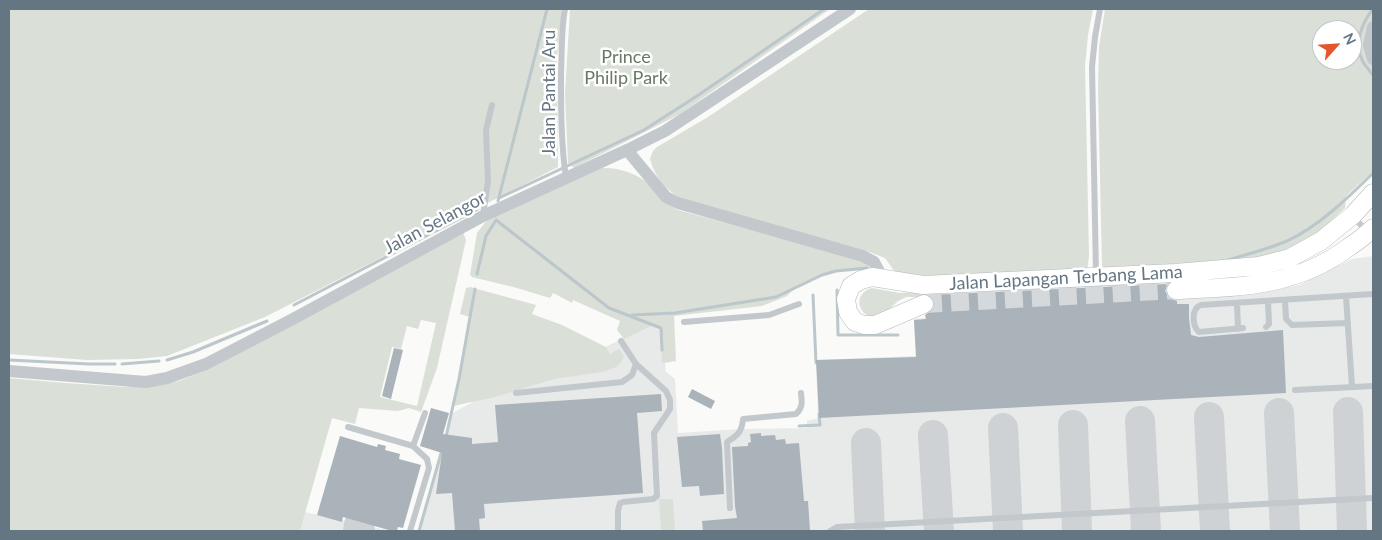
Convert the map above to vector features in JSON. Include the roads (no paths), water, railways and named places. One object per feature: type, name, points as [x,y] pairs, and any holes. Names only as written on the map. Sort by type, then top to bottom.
[{"type":"main road","name":"Jalan Lapangan Terbang Lama","points":[[924,304],[875,325],[864,326],[855,322],[848,312],[846,299],[851,286],[861,280],[872,277],[923,285],[1202,272],[1259,266],[1290,258],[1321,241],[1373,193]]},
{"type":"main road","name":"Jalan Lapangan Terbang Lama","points":[[1176,290],[1262,284],[1297,276],[1333,259],[1352,246],[1372,237]]},
{"type":"street","name":"Jalan Selangor","points":[[9,371],[146,382],[174,376],[206,364],[483,216],[665,131],[850,9]]},
{"type":"street","points":[[1373,27],[1369,45],[1373,59]]},
{"type":"street","points":[[627,150],[666,196],[678,203],[863,256],[874,262],[883,279]]},
{"type":"lane","name":"Jalan Pantai Aru","points":[[565,9],[561,93],[563,156],[566,178]]},
{"type":"lane","points":[[1096,277],[1092,67],[1100,9]]},
{"type":"lane","points":[[483,216],[488,181],[486,130],[492,104]]},
{"type":"lane","points":[[1352,214],[1372,237]]},
{"type":"lane","points":[[1237,303],[1240,328],[1199,332],[1194,326],[1194,310],[1197,307],[1237,303],[1373,294]]},
{"type":"lane","points":[[1346,296],[1352,387]]},
{"type":"lane","points":[[1285,300],[1286,320],[1292,326],[1348,323]]},
{"type":"lane","points":[[1266,326],[1270,320],[1268,301]]},
{"type":"lane","points":[[684,322],[769,315],[799,304]]},
{"type":"lane","points":[[618,531],[620,503],[653,499],[657,496],[654,433],[670,409],[670,400],[666,391],[636,364],[620,341]]},
{"type":"lane","points":[[516,393],[622,382],[632,375],[636,364]]},
{"type":"lane","points":[[1295,390],[1373,386]]},
{"type":"lane","points":[[730,508],[727,442],[738,435],[742,429],[743,419],[796,414],[802,406],[801,393]]},
{"type":"lane","points":[[413,446],[425,412]]},
{"type":"lane","points":[[348,427],[413,446],[427,459],[429,468],[410,531]]},
{"type":"lane","points":[[830,531],[837,527],[845,526],[1373,498]]},
{"type":"waterway","points":[[498,201],[547,9]]},
{"type":"waterway","points":[[499,198],[644,130],[824,9]]},
{"type":"waterway","points":[[1373,9],[1362,27],[1359,41],[1360,55],[1373,75]]},
{"type":"waterway","points":[[1228,260],[1273,246],[1299,235],[1333,211],[1373,173]]},
{"type":"waterway","points":[[294,305],[478,209]]},
{"type":"waterway","points":[[477,274],[486,236],[496,220],[609,308],[661,328],[662,350]]},
{"type":"waterway","points":[[632,315],[675,313],[776,297],[822,275],[836,271],[868,268]]},
{"type":"waterway","points":[[446,437],[459,379],[475,289]]},
{"type":"waterway","points":[[837,290],[838,335],[898,335]]},
{"type":"waterway","points":[[813,295],[816,363]]},
{"type":"waterway","points":[[167,360],[193,352],[267,321]]},
{"type":"waterway","points":[[9,360],[115,364]]},
{"type":"waterway","points":[[122,364],[159,361]]},
{"type":"waterway","points":[[799,426],[820,425],[819,414]]},
{"type":"waterway","points":[[419,531],[442,450]]},
{"type":"tunnel","points":[[924,304],[1176,290]]},
{"type":"park label","name":"Prince Philip Park","points":[[626,67]]}]
